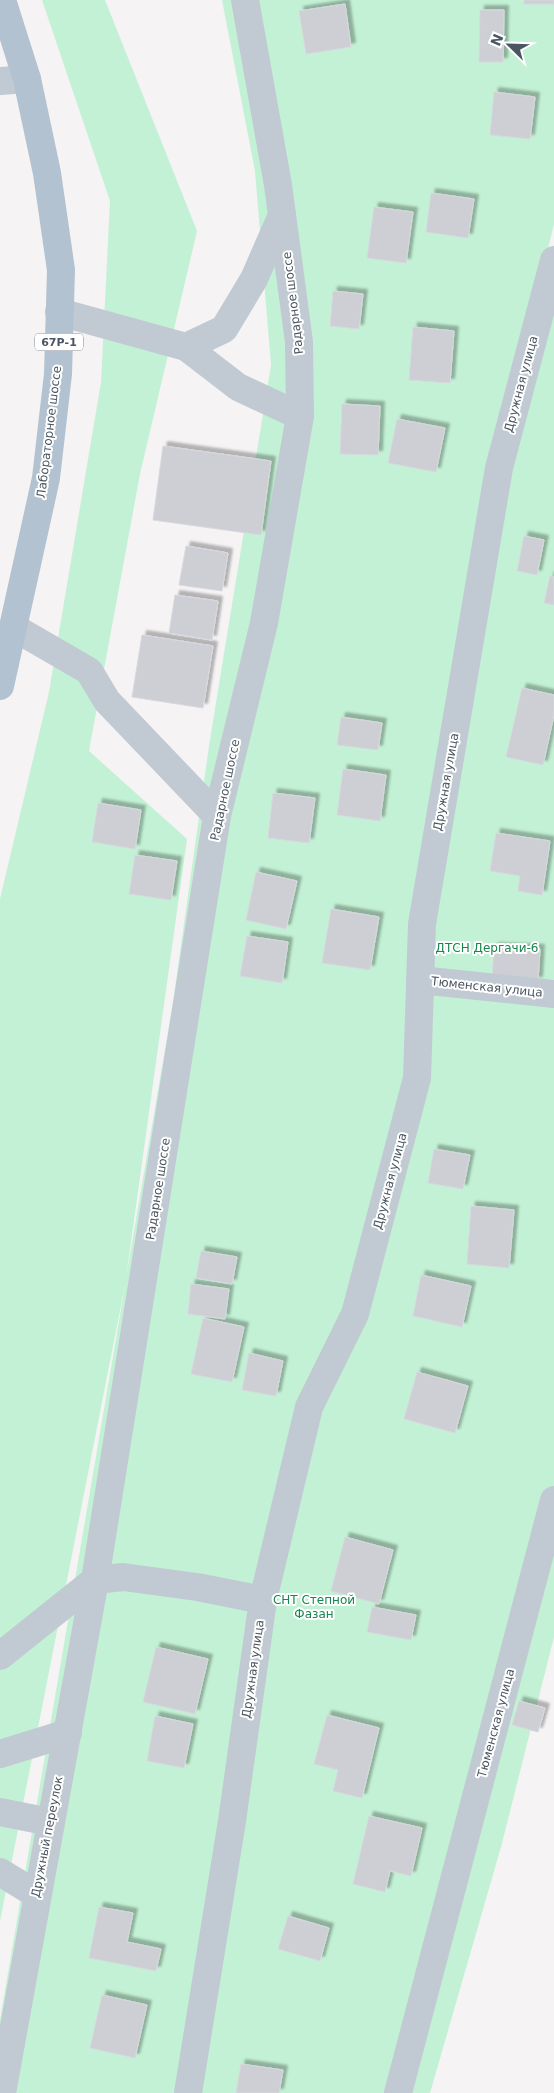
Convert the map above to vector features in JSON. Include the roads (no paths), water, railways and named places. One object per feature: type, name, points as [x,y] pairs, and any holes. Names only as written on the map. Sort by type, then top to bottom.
[{"type":"main road","name":"Лабораторное шоссе","points":[[0,686],[46,478],[58,374],[60,270],[48,182],[27,78],[2,0]]},
{"type":"street","name":"Радарное шоссе","points":[[95,1580],[217,816],[264,623],[300,416],[299,342],[282,215],[245,0]]},
{"type":"street","points":[[0,81],[27,78]]},
{"type":"street","points":[[186,347],[224,329],[254,279],[282,215]]},
{"type":"street","name":"Дружная улица","points":[[188,2093],[232,1821],[263,1600],[309,1407],[355,1314],[417,1078],[422,924],[499,468],[554,260]]},
{"type":"street","points":[[59,312],[186,347],[238,387],[300,416]]},
{"type":"street","points":[[13,627],[89,671],[107,701],[217,816]]},
{"type":"street","name":"Тюменская улица","points":[[420,980],[554,994]]},
{"type":"street","name":"Тюменская улица","points":[[398,2093],[554,1500]]},
{"type":"street","points":[[0,1656],[95,1580],[123,1577],[198,1587],[263,1600]]},
{"type":"street","name":"Дружный переулок","points":[[2,2093],[36,1894],[68,1733],[95,1580]]},
{"type":"street","points":[[0,1754],[68,1733]]},
{"type":"street","points":[[0,1812],[50,1822]]},
{"type":"street","points":[[0,1872],[36,1894]]},
{"type":"park label","name":"ДТСН Дергачи-6","points":[[487,948]]},
{"type":"park label","name":"СНТ Степной Фазан","points":[[314,1607]]}]
